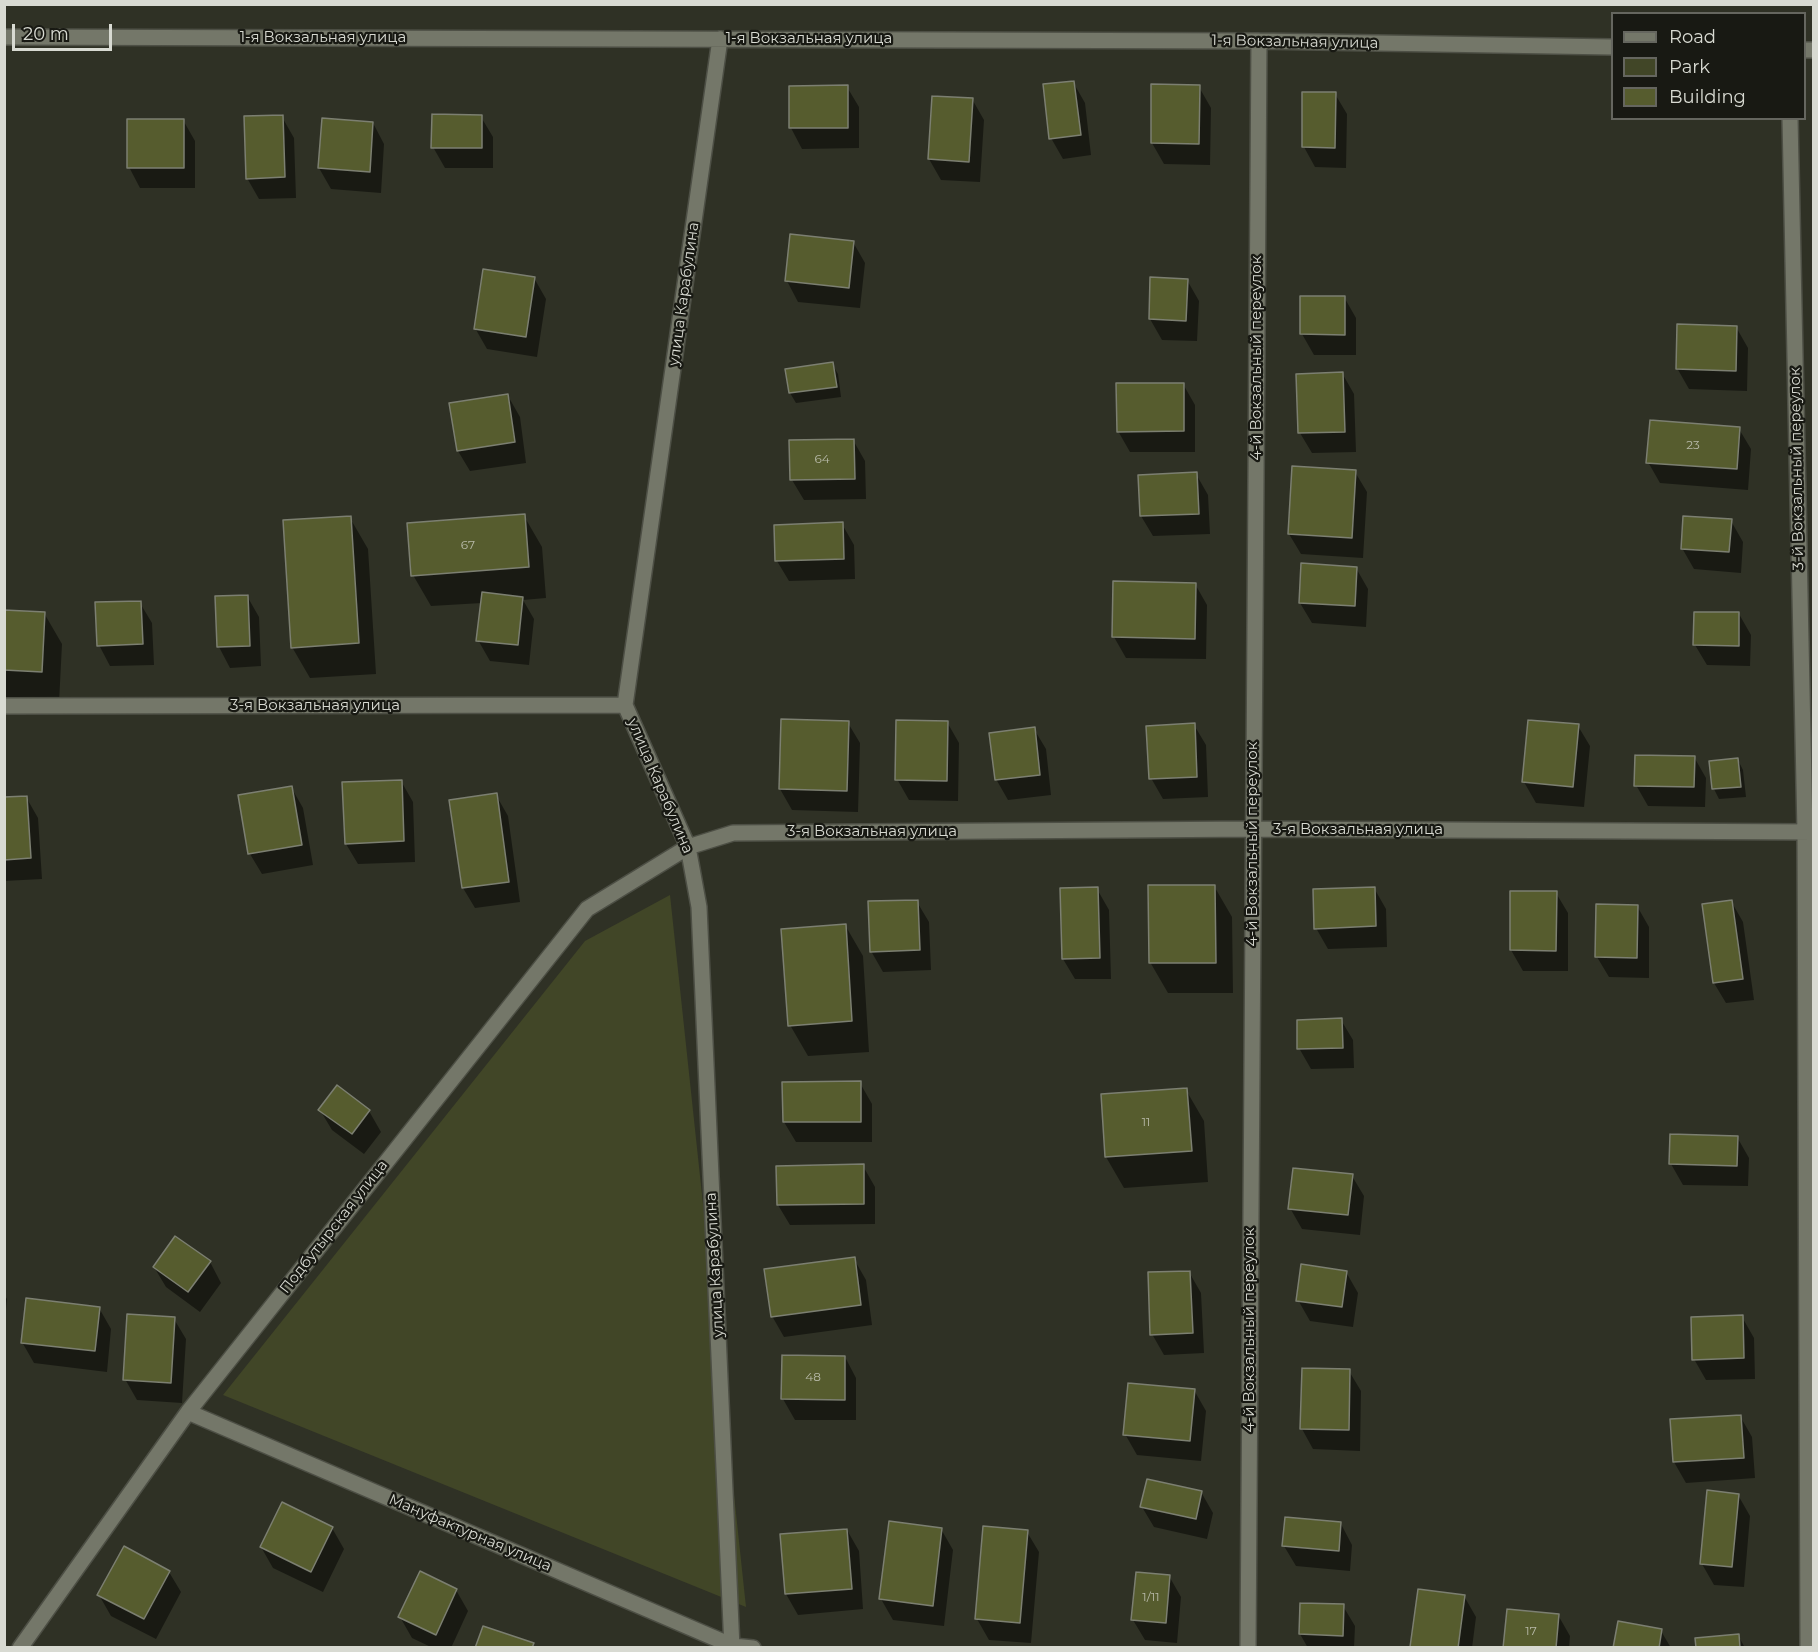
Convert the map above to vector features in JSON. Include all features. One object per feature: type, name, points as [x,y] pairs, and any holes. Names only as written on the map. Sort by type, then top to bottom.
[{"type":"street","name":"1-я Вокзальная улица","points":[[4,37],[1259,41],[1611,47]]},
{"type":"street","name":"улица Карабулина","points":[[720,39],[626,705],[688,847],[699,907],[733,1647]]},
{"type":"street","name":"4-й Вокзальный переулок","points":[[1248,1647],[1259,41]]},
{"type":"street","name":"3-й Вокзальный переулок","points":[[1790,120],[1809,832],[1808,1647]]},
{"type":"street","name":"3-я Вокзальная улица","points":[[4,706],[626,705]]},
{"type":"street","name":"3-я Вокзальная улица","points":[[688,847],[733,833],[1254,829],[1809,832]]},
{"type":"street","name":"Подбутырская улица","points":[[20,1647],[188,1412],[586,909],[688,847]]},
{"type":"street","name":"Мануфактурная улица","points":[[188,1412],[733,1647],[753,1647]]},
{"type":"green space","points":[[670,895],[746,1607],[223,1395],[585,941]]},
{"type":"building","points":[[1074,81],[1081,135],[1049,139],[1043,84]]},
{"type":"building","points":[[1151,84],[1200,85],[1199,144],[1151,143]]},
{"type":"building","points":[[848,85],[848,128],[789,128],[789,86]]},
{"type":"building","points":[[1302,92],[1336,92],[1335,148],[1302,147]]},
{"type":"building","points":[[932,96],[973,98],[969,162],[928,159]]},
{"type":"building","points":[[432,114],[482,115],[482,148],[431,148]]},
{"type":"building","points":[[283,115],[285,177],[246,179],[244,116]]},
{"type":"building","points":[[322,118],[373,122],[370,172],[318,168]]},
{"type":"building","points":[[127,119],[184,119],[184,168],[127,168]]},
{"type":"building","points":[[790,234],[854,241],[849,288],[785,281]]},
{"type":"building","points":[[483,269],[535,277],[526,337],[474,329]]},
{"type":"building","points":[[1150,277],[1188,279],[1186,321],[1149,319]]},
{"type":"building","points":[[1300,296],[1345,296],[1345,335],[1300,334]]},
{"type":"building","points":[[1677,324],[1737,326],[1736,371],[1676,369]]},
{"type":"building","points":[[833,362],[837,387],[789,393],[785,369]]},
{"type":"building","points":[[1343,372],[1345,432],[1298,433],[1296,374]]},
{"type":"building","points":[[1116,383],[1184,383],[1184,431],[1117,432]]},
{"type":"building","points":[[508,394],[515,442],[457,451],[449,403]]},
{"type":"building","points":[[1650,420],[1740,427],[1737,469],[1646,463]]},
{"type":"building","points":[[854,439],[855,479],[790,480],[789,440]]},
{"type":"building","points":[[1292,466],[1356,470],[1352,538],[1288,534]]},
{"type":"building","points":[[1197,472],[1199,514],[1140,516],[1138,475]]},
{"type":"building","points":[[525,514],[529,567],[411,576],[407,523]]},
{"type":"building","points":[[351,516],[359,643],[291,648],[283,520]]},
{"type":"building","points":[[1683,516],[1732,519],[1729,552],[1681,549]]},
{"type":"building","points":[[843,522],[844,559],[775,561],[774,525]]},
{"type":"building","points":[[1301,563],[1357,567],[1355,606],[1299,603]]},
{"type":"building","points":[[1113,581],[1196,583],[1195,639],[1112,637]]},
{"type":"building","points":[[482,592],[523,597],[518,645],[476,641]]},
{"type":"building","points":[[248,595],[250,646],[217,647],[215,596]]},
{"type":"building","points":[[141,601],[143,644],[97,646],[95,602]]},
{"type":"building","points":[[4,610],[45,612],[42,672],[4,670]]},
{"type":"building","points":[[1694,612],[1739,612],[1739,646],[1693,645]]},
{"type":"building","points":[[781,719],[849,721],[847,791],[779,789]]},
{"type":"building","points":[[896,720],[948,721],[947,781],[895,780]]},
{"type":"building","points":[[1528,720],[1579,724],[1573,787],[1522,782]]},
{"type":"building","points":[[1195,723],[1197,777],[1149,779],[1146,726]]},
{"type":"building","points":[[1035,727],[1040,775],[995,780],[989,733]]},
{"type":"building","points":[[1635,755],[1695,756],[1694,787],[1634,786]]},
{"type":"building","points":[[1738,758],[1741,787],[1712,789],[1709,761]]},
{"type":"building","points":[[402,780],[404,841],[345,844],[342,782]]},
{"type":"building","points":[[292,786],[302,845],[248,854],[238,795]]},
{"type":"building","points":[[497,793],[509,882],[462,888],[449,800]]},
{"type":"building","points":[[27,796],[31,858],[4,860],[4,797]]},
{"type":"building","points":[[1148,885],[1215,885],[1216,963],[1149,963]]},
{"type":"building","points":[[1098,887],[1100,958],[1062,959],[1060,888]]},
{"type":"building","points":[[1375,887],[1376,926],[1314,929],[1313,889]]},
{"type":"building","points":[[1510,891],[1557,891],[1556,951],[1510,950]]},
{"type":"building","points":[[918,900],[920,950],[870,952],[868,901]]},
{"type":"building","points":[[1732,900],[1743,979],[1713,983],[1702,904]]},
{"type":"building","points":[[1596,904],[1638,905],[1637,958],[1595,957]]},
{"type":"building","points":[[846,924],[852,1021],[788,1026],[781,929]]},
{"type":"building","points":[[1342,1018],[1343,1048],[1297,1049],[1297,1020]]},
{"type":"building","points":[[861,1081],[861,1122],[783,1122],[782,1082]]},
{"type":"building","points":[[337,1085],[370,1110],[352,1134],[318,1110]]},
{"type":"building","points":[[1187,1088],[1192,1151],[1105,1157],[1101,1094]]},
{"type":"building","points":[[1670,1134],[1738,1136],[1737,1166],[1669,1164]]},
{"type":"building","points":[[864,1164],[864,1204],[777,1205],[776,1166]]},
{"type":"building","points":[[1293,1168],[1353,1174],[1348,1215],[1288,1209]]},
{"type":"building","points":[[175,1236],[211,1261],[188,1292],[153,1267]]},
{"type":"building","points":[[855,1257],[861,1305],[771,1317],[764,1269]]},
{"type":"building","points":[[1301,1264],[1347,1271],[1342,1307],[1296,1301]]},
{"type":"building","points":[[1190,1271],[1193,1333],[1150,1335],[1148,1272]]},
{"type":"building","points":[[26,1298],[100,1307],[95,1351],[21,1343]]},
{"type":"building","points":[[127,1314],[175,1317],[171,1383],[123,1380]]},
{"type":"building","points":[[1743,1315],[1744,1358],[1692,1360],[1691,1317]]},
{"type":"building","points":[[782,1355],[845,1356],[845,1400],[781,1399]]},
{"type":"building","points":[[1302,1368],[1350,1369],[1349,1430],[1300,1429]]},
{"type":"building","points":[[1128,1383],[1195,1389],[1190,1441],[1123,1435]]},
{"type":"building","points":[[1741,1415],[1744,1458],[1673,1462],[1670,1419]]},
{"type":"building","points":[[1147,1479],[1202,1491],[1196,1519],[1140,1507]]},
{"type":"building","points":[[1707,1490],[1739,1494],[1732,1567],[1700,1564]]},
{"type":"building","points":[[282,1502],[333,1527],[311,1572],[260,1547]]},
{"type":"building","points":[[1285,1517],[1341,1522],[1339,1551],[1282,1546]]},
{"type":"building","points":[[889,1521],[942,1528],[933,1606],[879,1599]]},
{"type":"building","points":[[983,1526],[1028,1530],[1020,1623],[975,1619]]},
{"type":"building","points":[[847,1529],[852,1589],[785,1594],[780,1534]]},
{"type":"building","points":[[124,1546],[170,1571],[144,1619],[97,1595]]},
{"type":"building","points":[[420,1571],[457,1589],[436,1635],[398,1617]]},
{"type":"building","points":[[1136,1572],[1170,1575],[1166,1623],[1131,1620]]},
{"type":"building","points":[[1418,1589],[1465,1595],[1458,1648],[1410,1647]]},
{"type":"building","points":[[1300,1603],[1344,1604],[1343,1636],[1299,1634]]},
{"type":"building","points":[[1507,1609],[1559,1614],[1556,1648],[1503,1648]]},
{"type":"building","points":[[1618,1621],[1662,1629],[1659,1648],[1613,1648]]},
{"type":"building","points":[[483,1626],[534,1643],[532,1648],[475,1648]]},
{"type":"building","points":[[1739,1634],[1740,1648],[1696,1648],[1695,1638]]}]
